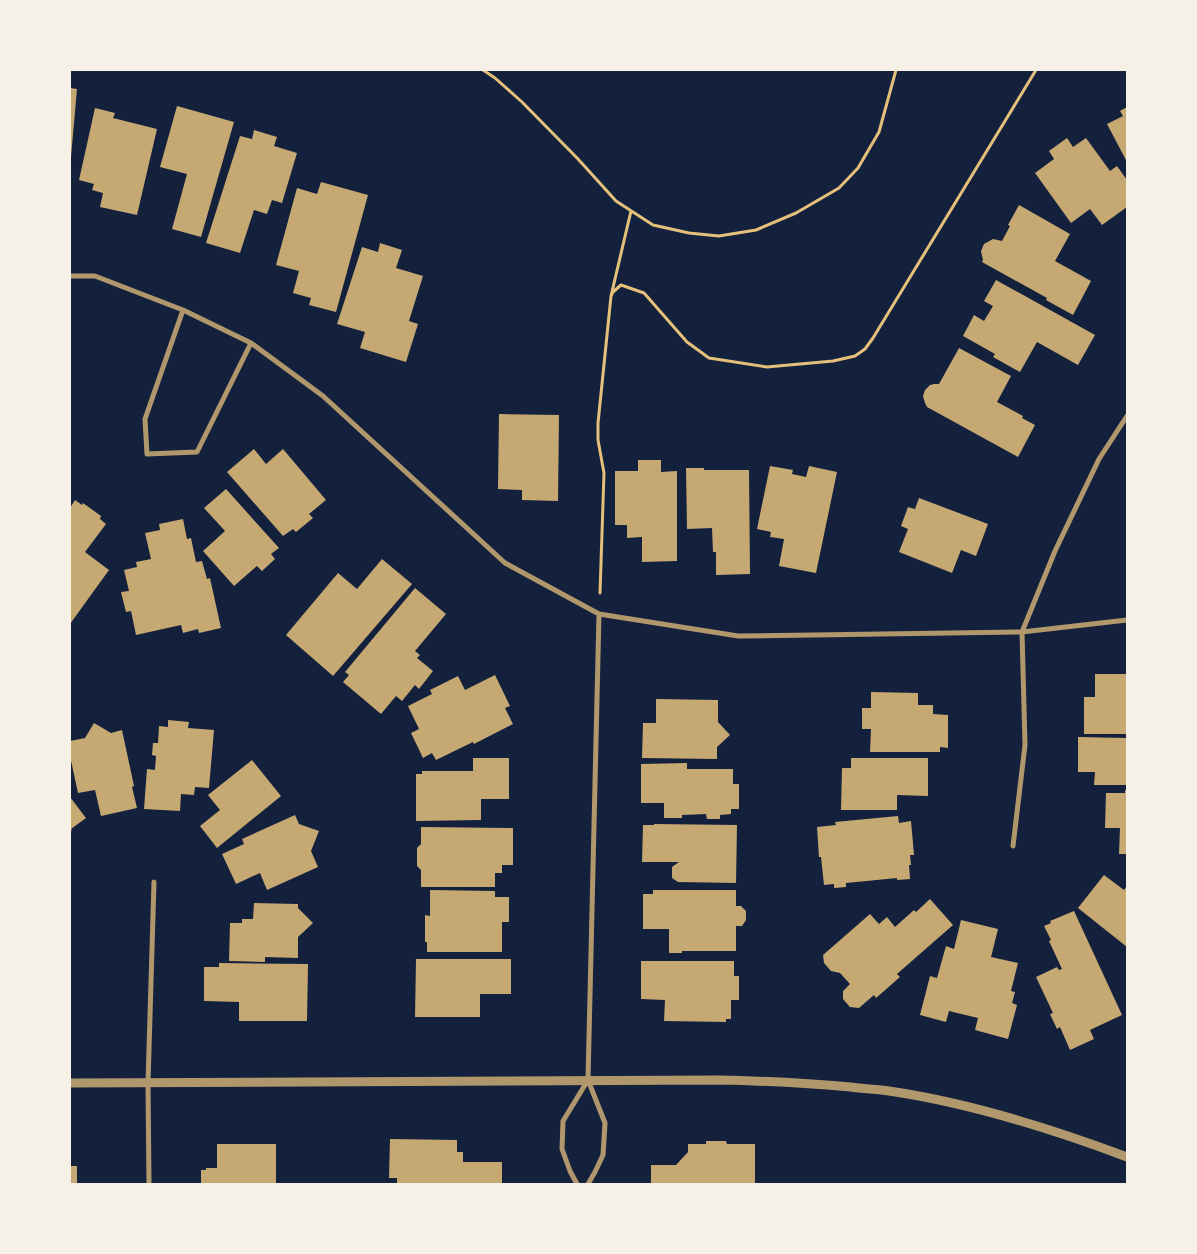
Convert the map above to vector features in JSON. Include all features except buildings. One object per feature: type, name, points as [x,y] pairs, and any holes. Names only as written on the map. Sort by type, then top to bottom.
[{"type":"street","points":[[70,276],[95,276],[183,310],[251,343],[323,396],[505,563],[599,614],[738,636],[1022,632],[1127,620]]},
{"type":"street","points":[[183,310],[145,419],[147,454],[197,452],[251,343]]},
{"type":"street","points":[[1013,846],[1024,745],[1022,632],[1055,551],[1099,459],[1127,416]]},
{"type":"street","points":[[588,1184],[603,1155],[605,1124],[588,1080],[599,614]]},
{"type":"street","points":[[149,1184],[148,1083],[154,882]]},
{"type":"street","points":[[577,1184],[562,1149],[563,1121],[588,1080]]},
{"type":"street","points":[[70,1083],[719,1080],[816,1084],[889,1091],[961,1105],[1023,1121],[1127,1156]]},
{"type":"path","points":[[484,70],[522,102],[616,201],[653,224],[689,233],[719,236],[756,230],[796,213],[839,188],[858,168],[879,132],[896,70]]},
{"type":"path","points":[[611,296],[621,285],[644,293],[687,342],[708,358],[767,367],[833,361],[855,356],[865,349],[873,338],[1036,70]]},
{"type":"path","points":[[599,614],[604,473],[598,440],[598,423],[611,296],[631,211]]}]
